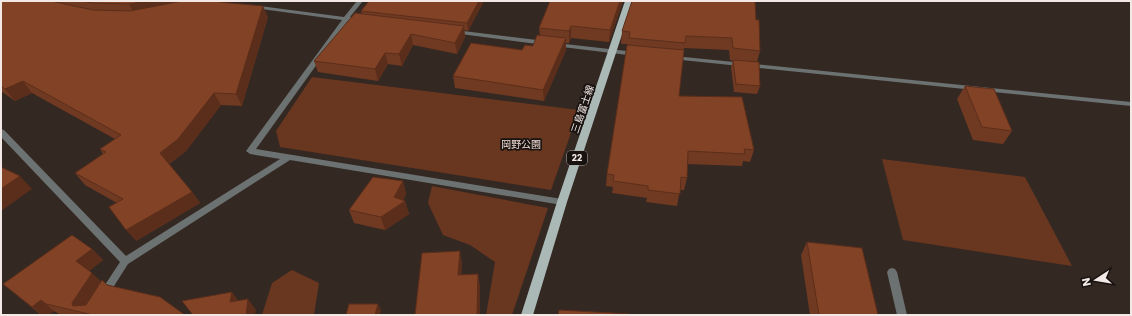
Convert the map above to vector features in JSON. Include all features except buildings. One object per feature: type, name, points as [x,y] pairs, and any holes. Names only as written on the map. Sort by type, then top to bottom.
[{"type":"main road","name":"三島富士線","points":[[527,315],[562,202],[629,1]]},
{"type":"street","points":[[360,1],[346,18],[250,151],[562,202]]},
{"type":"street","points":[[248,6],[369,22]]},
{"type":"street","points":[[448,31],[644,55]]},
{"type":"street","points":[[668,57],[1131,104]]},
{"type":"street","points":[[1,132],[125,261]]},
{"type":"street","points":[[98,303],[125,261],[289,157]]},
{"type":"street","points":[[892,272],[902,315]]},
{"type":"green space","name":"岡野公園","points":[[312,77],[579,110],[551,190],[280,147],[276,131]]},
{"type":"green space","points":[[882,159],[1025,177],[1072,266],[903,240]]},
{"type":"green space","points":[[432,186],[548,208],[512,315],[486,315],[495,262],[470,245],[443,235],[428,203]]},
{"type":"green space","points":[[292,270],[319,283],[314,315],[262,315],[272,283]]}]
